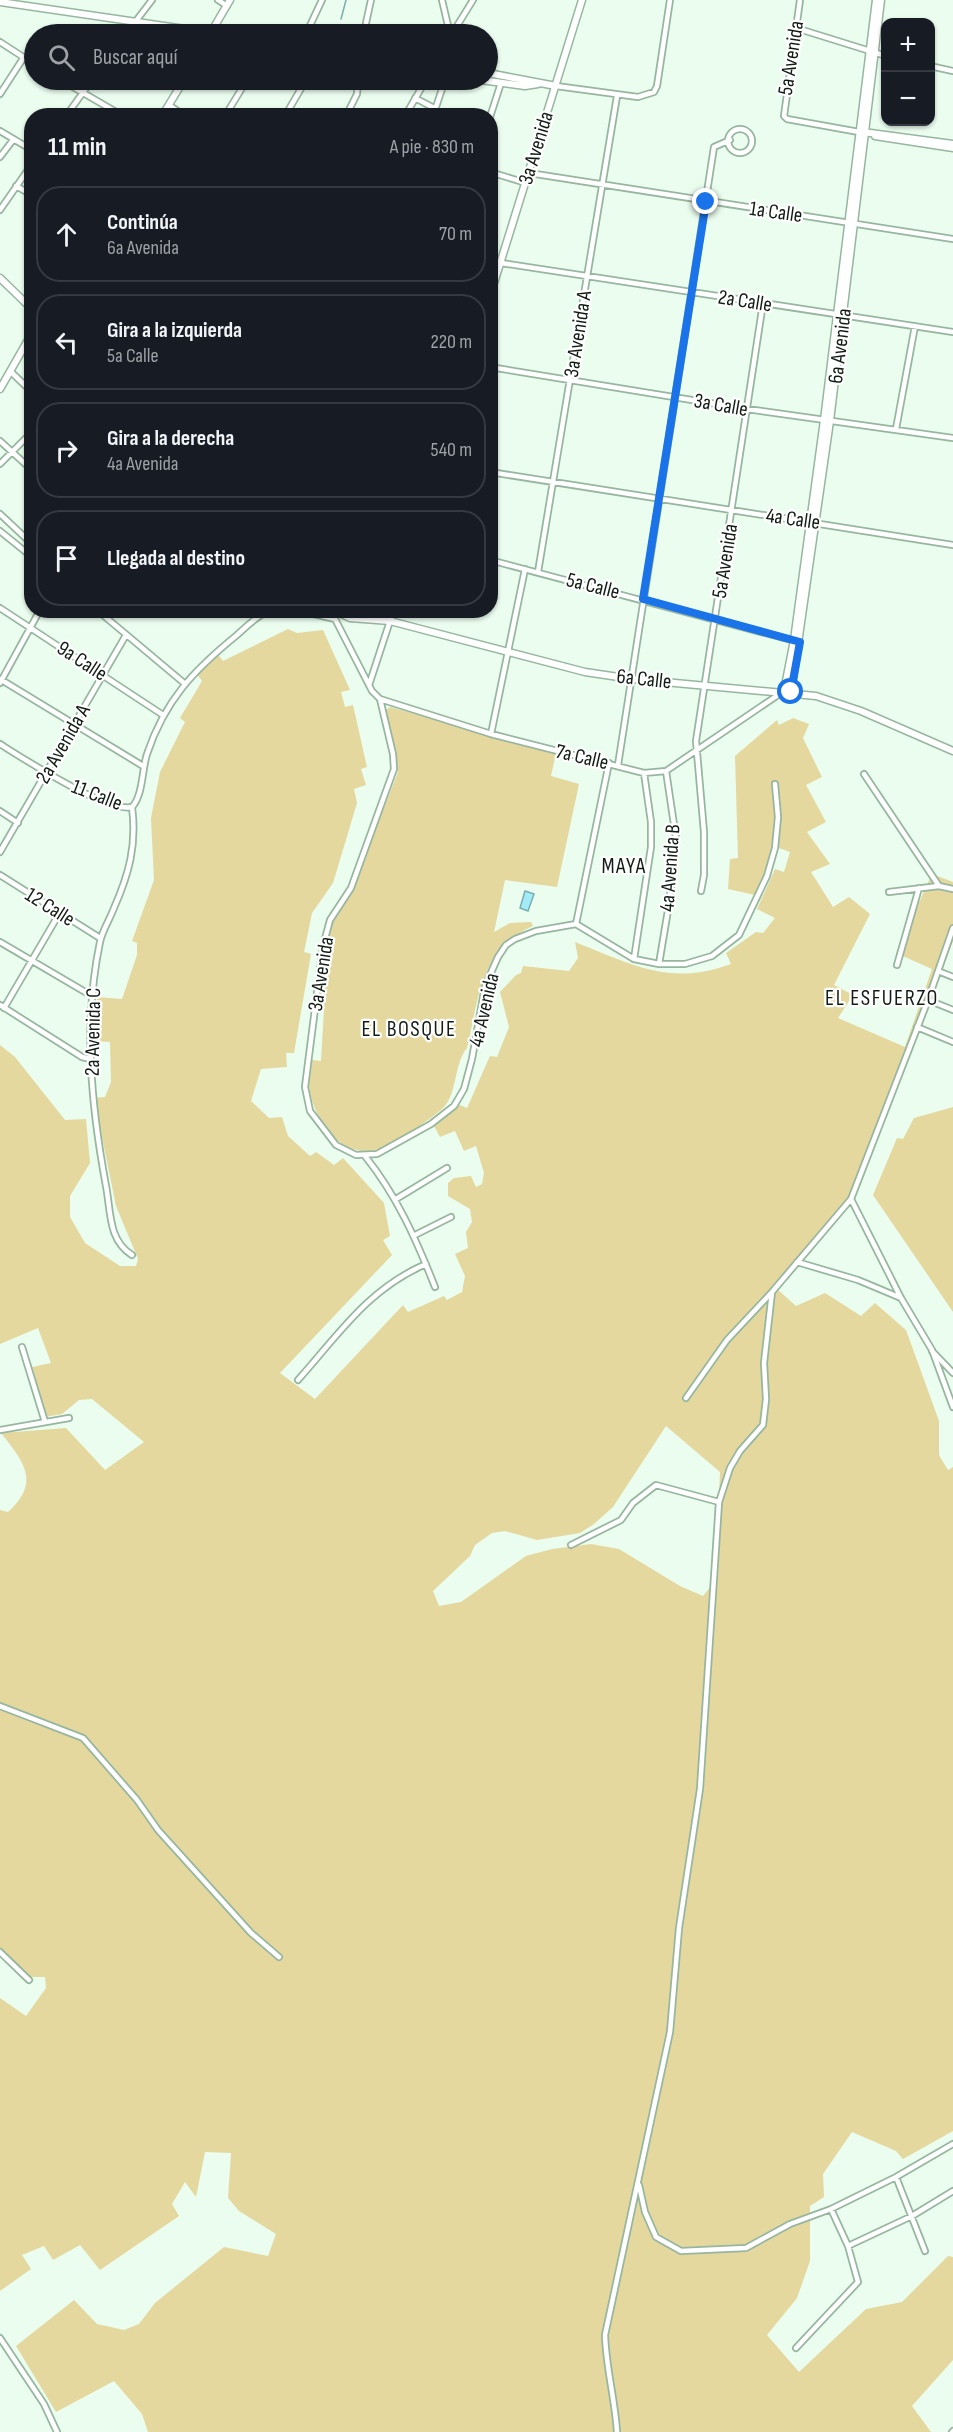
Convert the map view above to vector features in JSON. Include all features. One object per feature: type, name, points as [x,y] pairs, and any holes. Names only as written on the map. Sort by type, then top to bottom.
[{"type":"street","points":[[136,22],[152,0]]},
{"type":"street","points":[[217,24],[229,3],[218,0]]},
{"type":"street","points":[[311,24],[322,0]]},
{"type":"street","points":[[366,23],[371,0]]},
{"type":"street","points":[[442,0],[448,24]]},
{"type":"street","points":[[457,24],[473,0]]},
{"type":"street","name":"3a Avenida","points":[[498,272],[582,0]]},
{"type":"street","points":[[498,75],[617,96],[638,97],[654,92],[657,86],[670,0]]},
{"type":"street","name":"5a Avenida","points":[[800,0],[784,116],[788,119],[866,132]]},
{"type":"street","name":"6a Avenida","points":[[787,692],[797,641],[827,420],[850,222],[866,132],[876,0]]},
{"type":"street","name":"6a Avenida","points":[[872,52],[881,0]]},
{"type":"street","points":[[0,2],[18,2],[148,24]]},
{"type":"street","points":[[796,28],[881,55]]},
{"type":"street","points":[[0,42],[24,57],[0,94]]},
{"type":"street","points":[[935,67],[953,71]]},
{"type":"street","points":[[498,82],[525,86],[541,84]]},
{"type":"street","points":[[493,108],[501,82]]},
{"type":"street","points":[[78,90],[109,108]]},
{"type":"street","points":[[167,108],[178,90]]},
{"type":"street","points":[[230,108],[241,90]]},
{"type":"street","points":[[290,108],[300,90]]},
{"type":"street","points":[[350,108],[357,90]]},
{"type":"street","points":[[410,108],[420,90]]},
{"type":"street","points":[[436,108],[443,90]]},
{"type":"street","points":[[71,108],[82,92]]},
{"type":"street","name":"3a Avenida A","points":[[538,572],[617,96]]},
{"type":"street","points":[[416,98],[434,108]]},
{"type":"street","points":[[169,105],[173,108]]},
{"type":"street","points":[[618,765],[714,145],[730,140],[736,128],[749,131],[748,150],[744,154],[733,153],[730,140]]},
{"type":"street","points":[[0,131],[24,146]]},
{"type":"street","points":[[866,132],[953,146]]},
{"type":"street","points":[[0,157],[13,140]]},
{"type":"street","name":"1a Calle","points":[[529,172],[601,186],[953,238]]},
{"type":"street","points":[[498,174],[526,183]]},
{"type":"street","points":[[0,210],[24,175]]},
{"type":"street","points":[[16,186],[24,190]]},
{"type":"street","name":"2a Calle","points":[[501,263],[953,332]]},
{"type":"street","points":[[0,278],[24,301]]},
{"type":"street","name":"5a Avenida","points":[[701,891],[704,876],[704,832],[696,751],[763,303]]},
{"type":"street","points":[[896,429],[915,326]]},
{"type":"street","points":[[0,389],[24,347]]},
{"type":"street","name":"3a Calle","points":[[498,368],[747,409],[953,438]]},
{"type":"street","points":[[10,371],[24,384]]},
{"type":"street","points":[[0,464],[24,440]]},
{"type":"street","points":[[0,441],[24,462]]},
{"type":"street","name":"4a Calle","points":[[498,473],[813,521],[953,545]]},
{"type":"street","points":[[0,514],[24,536]]},
{"type":"street","points":[[0,531],[24,550]]},
{"type":"street","name":"5a Calle","points":[[498,562],[797,641]]},
{"type":"street","points":[[491,734],[525,569]]},
{"type":"street","name":"9a Calle","points":[[0,608],[163,715]]},
{"type":"street","points":[[35,618],[0,681],[143,766]]},
{"type":"street","points":[[108,618],[184,683]]},
{"type":"street","name":"2a Avenida C","points":[[132,1255],[119,1247],[112,1227],[92,1101],[90,1059],[92,996],[100,938],[130,872],[132,807],[137,800],[143,766],[163,715],[184,683],[207,660],[257,618]]},
{"type":"street","points":[[331,618],[335,619],[369,686],[380,699]]},
{"type":"street","name":"6a Calle","points":[[371,618],[585,672],[632,679],[816,696],[861,711],[953,751]]},
{"type":"street","points":[[369,686],[391,618]]},
{"type":"street","name":"2a Avenida A","points":[[0,852],[126,635]]},
{"type":"street","name":"7a Calle","points":[[380,699],[491,734],[644,773],[666,771],[787,692]]},
{"type":"street","name":"3a Avenida","points":[[368,1156],[345,1151],[326,1135],[310,1111],[305,1087],[323,946],[330,920],[351,888],[394,769],[393,754],[380,699]]},
{"type":"street","name":"11 Calle","points":[[0,744],[47,773],[115,805],[124,808],[132,807]]},
{"type":"street","points":[[609,763],[576,924],[634,959],[658,964],[699,961],[712,956],[739,935],[767,876],[774,848],[778,816],[774,784]]},
{"type":"street","name":"4a Avenida B","points":[[658,964],[669,904],[676,838],[666,771]]},
{"type":"street","points":[[634,959],[651,847],[651,822],[644,773]]},
{"type":"street","points":[[864,774],[939,886]]},
{"type":"street","points":[[0,811],[18,823]]},
{"type":"street","name":"12 Calle","points":[[0,875],[100,938]]},
{"type":"street","points":[[889,892],[939,886],[953,889]]},
{"type":"street","points":[[897,965],[919,888]]},
{"type":"street","points":[[59,914],[32,962],[2,1006],[82,1058],[90,1059]]},
{"type":"street","name":"4a Avenida","points":[[368,1156],[391,1148],[430,1124],[461,1098],[472,1059],[485,986],[506,945],[536,932],[576,924]]},
{"type":"street","points":[[686,1398],[727,1340],[772,1292],[850,1199],[928,1000],[953,928]]},
{"type":"street","points":[[0,942],[92,996]]},
{"type":"street","points":[[947,946],[953,948]]},
{"type":"street","points":[[938,971],[953,977]]},
{"type":"street","points":[[928,1000],[953,1010]]},
{"type":"street","points":[[917,1027],[953,1042]]},
{"type":"street","points":[[368,1156],[396,1199],[415,1235],[435,1287]]},
{"type":"street","points":[[396,1199],[447,1168]]},
{"type":"street","points":[[850,1199],[901,1298],[932,1350],[953,1407]]},
{"type":"street","points":[[415,1235],[451,1217]]},
{"type":"street","points":[[797,1262],[858,1280],[901,1298]]},
{"type":"street","points":[[298,1380],[358,1311],[387,1284],[426,1264]]},
{"type":"street","points":[[617,2432],[615,2405],[606,2362],[605,2335],[670,2032],[680,1928],[700,1789],[711,1590],[719,1502],[730,1468],[740,1451],[763,1425],[766,1400],[764,1363],[772,1292]]},
{"type":"street","points":[[22,1347],[45,1422]]},
{"type":"street","points":[[932,1350],[953,1373]]},
{"type":"street","points":[[0,1430],[69,1418]]},
{"type":"street","points":[[572,1545],[621,1520],[633,1503],[656,1485],[719,1502]]},
{"type":"street","points":[[0,1706],[83,1738],[137,1800],[158,1830],[250,1933],[279,1957]]},
{"type":"street","points":[[0,1952],[29,1980]]},
{"type":"street","points":[[639,2180],[645,2212],[656,2237],[681,2251],[746,2248],[790,2224],[831,2209],[896,2177],[953,2144]]},
{"type":"street","points":[[896,2177],[925,2251]]},
{"type":"street","points":[[848,2246],[912,2216],[953,2192]]},
{"type":"street","points":[[796,2348],[858,2282],[848,2246],[831,2209]]},
{"type":"street","points":[[0,2338],[44,2403],[57,2432]]},
{"type":"shaded area","points":[[288,629],[297,633],[323,630],[350,690],[341,692],[345,707],[353,705],[367,767],[361,769],[366,785],[354,789],[357,803],[333,883],[312,913],[304,952],[311,954],[294,1053],[286,1053],[287,1067],[261,1069],[251,1101],[269,1118],[282,1117],[288,1136],[310,1156],[316,1152],[334,1165],[343,1158],[384,1203],[390,1236],[383,1240],[392,1255],[280,1373],[315,1399],[403,1305],[408,1312],[444,1296],[447,1300],[462,1292],[465,1276],[455,1254],[468,1248],[466,1232],[472,1222],[470,1209],[448,1196],[448,1183],[454,1178],[471,1176],[476,1187],[482,1184],[484,1173],[476,1146],[464,1151],[455,1131],[440,1137],[433,1124],[460,1105],[467,1108],[490,1056],[497,1057],[509,1027],[500,992],[516,975],[521,973],[523,966],[569,971],[578,958],[575,942],[651,970],[670,973],[709,971],[731,964],[726,953],[756,932],[763,933],[775,918],[757,909],[775,869],[784,872],[790,852],[776,847],[755,895],[728,889],[730,859],[738,858],[735,756],[777,720],[779,725],[793,718],[809,724],[803,738],[822,777],[806,785],[826,822],[807,832],[830,864],[811,872],[833,907],[849,897],[870,914],[834,985],[853,995],[838,1018],[905,1047],[932,969],[896,953],[932,874],[953,882],[953,941],[869,1159],[855,1191],[777,1289],[796,1306],[825,1293],[861,1316],[875,1303],[906,1330],[939,1421],[939,1455],[948,1470],[953,1467],[953,2131],[903,2159],[896,2151],[852,2132],[823,2174],[824,2197],[810,2206],[810,2261],[797,2298],[767,2335],[799,2372],[866,2309],[902,2302],[948,2256],[953,2257],[953,2360],[912,2406],[931,2432],[148,2432],[142,2414],[114,2381],[56,2412],[16,2346],[74,2300],[97,2324],[124,2330],[139,2324],[155,2303],[224,2247],[268,2256],[276,2234],[239,2211],[228,2198],[231,2153],[205,2152],[196,2197],[185,2182],[172,2204],[179,2216],[100,2270],[80,2245],[53,2260],[44,2246],[22,2255],[31,2269],[0,2291],[0,1998],[26,2016],[46,1988],[45,1977],[28,1977],[0,1954],[0,1510],[8,1512],[18,1501],[24,1491],[26,1481],[22,1463],[1,1433],[66,1428],[105,1470],[144,1442],[92,1399],[79,1400],[62,1414],[45,1417],[32,1367],[51,1363],[38,1328],[0,1344],[0,1045],[15,1057],[65,1120],[86,1119],[90,1163],[70,1196],[70,1217],[85,1243],[120,1266],[136,1266],[138,1259],[116,1206],[94,1098],[105,1097],[111,1082],[110,1042],[94,1041],[97,997],[122,999],[137,955],[137,943],[132,941],[154,880],[151,818],[160,772],[185,722],[180,718],[202,681],[196,673],[217,653],[223,661]],"holes":[[[666,1426],[720,1472],[715,1581],[703,1596],[680,1586],[619,1549],[591,1544],[552,1549],[526,1556],[461,1602],[439,1606],[433,1591],[470,1556],[475,1545],[492,1533],[505,1531],[537,1540],[580,1533],[594,1524],[613,1507]]]},
{"type":"shaded area","points":[[390,707],[556,753],[551,776],[579,784],[557,887],[505,880],[494,932],[510,923],[531,922],[533,926],[515,936],[492,962],[479,993],[467,1048],[459,1063],[450,1097],[441,1110],[407,1135],[387,1146],[370,1151],[347,1146],[328,1131],[315,1110],[309,1077],[312,1060],[321,1061],[324,1009],[318,1007],[328,935],[334,918],[360,869],[398,772],[396,749],[383,712]]},
{"type":"shaded area","points":[[953,1107],[953,1312],[873,1195],[897,1138],[903,1139],[914,1118]]},
{"type":"water","points":[[525,891],[534,894],[528,911],[520,908]]},
{"type":"waterway","points":[[341,19],[346,0]]},
{"type":"district","name":"MAYA","points":[[624,866]]},
{"type":"district","name":"EL ESFUERZO","points":[[882,998]]},
{"type":"district","name":"EL BOSQUE","points":[[409,1029]]},
{"type":"route","points":[[706,202],[643,599],[800,642],[791,692]]}]
